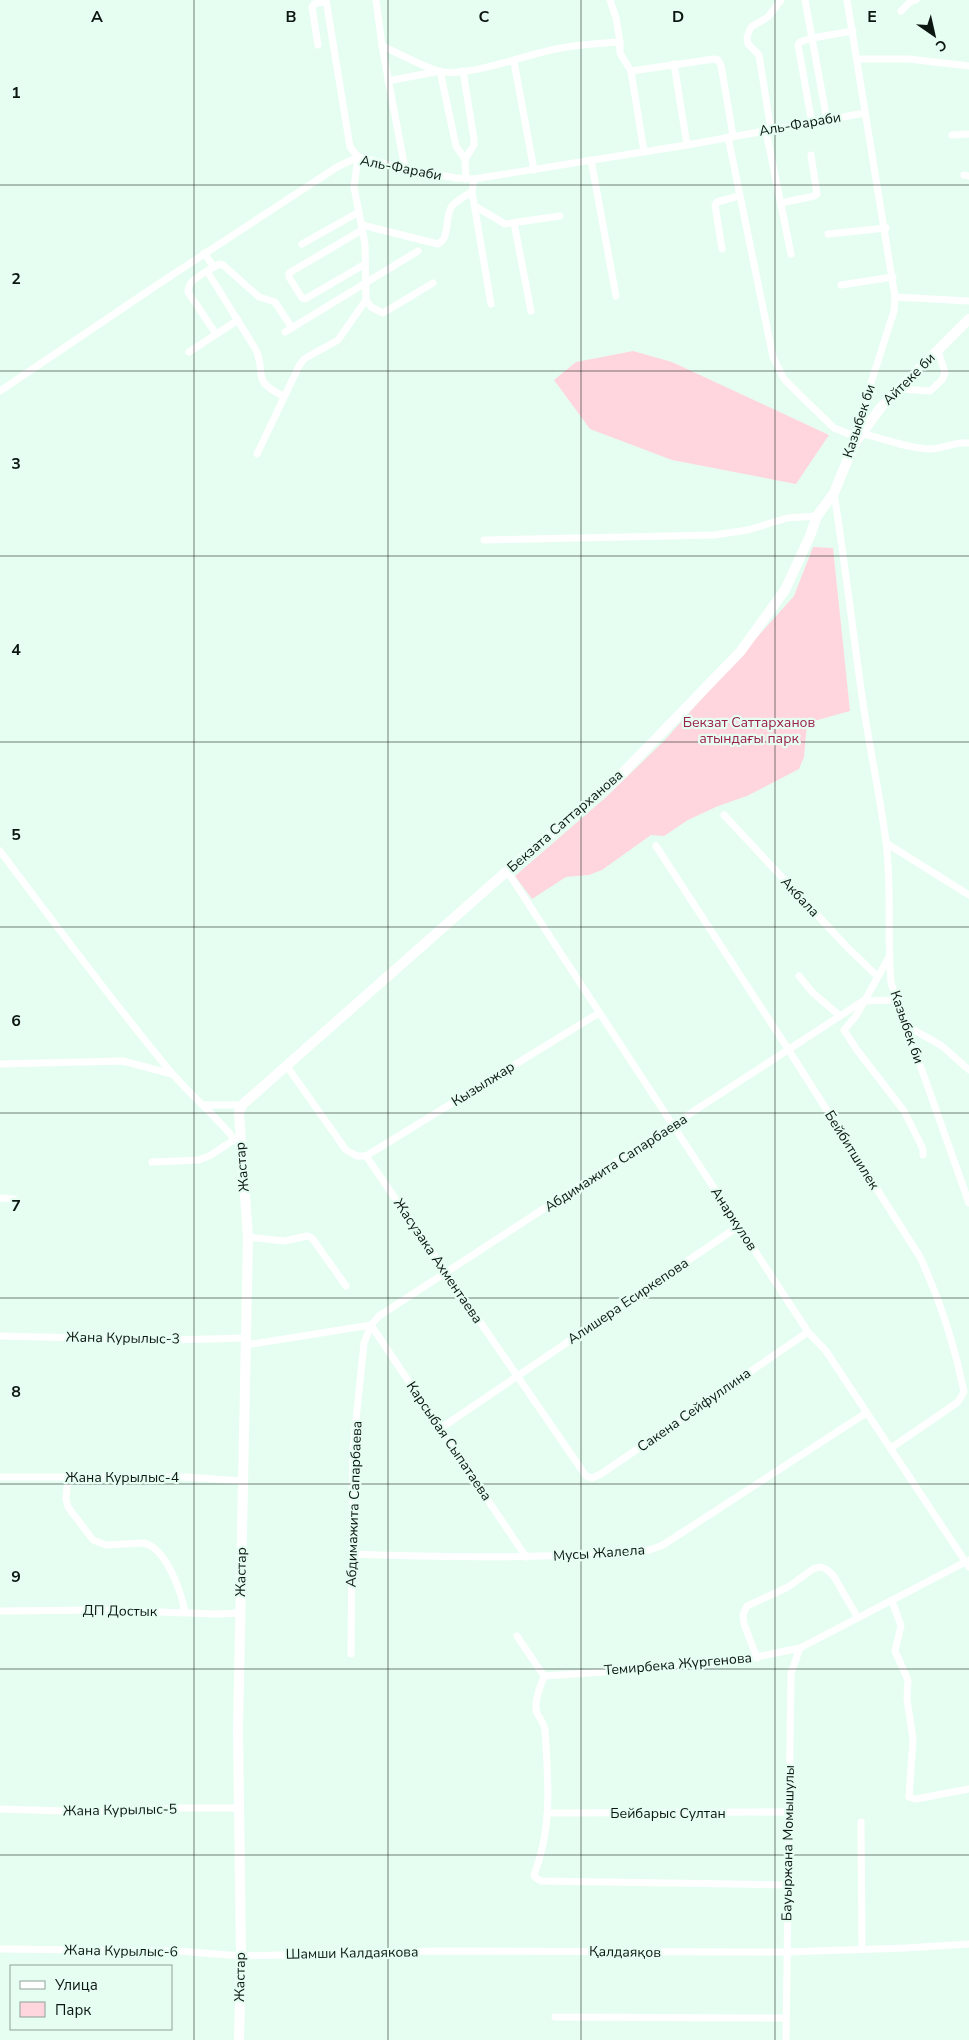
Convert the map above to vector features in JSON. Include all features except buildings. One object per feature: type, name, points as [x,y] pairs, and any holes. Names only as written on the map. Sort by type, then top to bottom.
[{"type":"street","points":[[318,44],[312,7],[314,4],[326,0],[350,147],[358,157],[354,187],[362,228],[366,300],[371,308],[383,313],[433,283]]},
{"type":"street","points":[[376,0],[388,81],[405,169]]},
{"type":"street","points":[[610,0],[616,18],[620,53],[631,70],[644,152]]},
{"type":"street","points":[[781,0],[768,17],[751,27],[748,44],[759,55],[768,130],[791,254]]},
{"type":"street","points":[[804,0],[827,120]]},
{"type":"street","name":"Казыбек би","points":[[848,0],[896,297],[894,311],[856,438],[834,493],[847,574],[863,702],[886,843],[890,894],[889,957],[891,983],[969,1203]]},
{"type":"street","points":[[902,12],[910,2],[916,0]]},
{"type":"street","points":[[812,123],[798,45],[803,40],[852,31]]},
{"type":"street","points":[[388,81],[440,71],[463,71],[514,62],[544,52],[620,42]]},
{"type":"street","points":[[382,46],[440,71]]},
{"type":"street","points":[[631,70],[714,59],[718,60],[721,65],[739,196],[773,357],[784,379],[834,428],[856,438],[915,448],[942,448],[969,443]]},
{"type":"street","points":[[857,59],[909,59],[969,66]]},
{"type":"street","points":[[514,62],[534,170]]},
{"type":"street","points":[[674,64],[687,145]]},
{"type":"street","points":[[440,71],[456,146],[465,159],[470,179],[491,304]]},
{"type":"street","points":[[463,71],[474,139],[474,145],[465,159]]},
{"type":"street","name":"Аль-Фараби","points":[[0,391],[204,253],[337,167],[358,157],[405,169],[470,179],[687,145],[865,113]]},
{"type":"street","points":[[952,134],[969,134]]},
{"type":"street","points":[[781,204],[817,194],[811,155]]},
{"type":"street","points":[[591,160],[616,296]]},
{"type":"street","points":[[365,264],[305,299],[302,298],[289,277],[289,273],[362,228],[438,244],[444,239],[453,204],[472,192]]},
{"type":"street","points":[[722,249],[715,205],[717,202],[739,196]]},
{"type":"street","points":[[475,206],[501,223],[514,223],[560,216]]},
{"type":"street","points":[[302,244],[359,212]]},
{"type":"street","points":[[514,223],[531,311]]},
{"type":"street","points":[[828,234],[886,228]]},
{"type":"street","points":[[285,332],[418,251]]},
{"type":"street","points":[[204,253],[214,267]]},
{"type":"street","points":[[216,334],[188,292],[188,286],[206,271],[219,264],[223,265],[259,297],[275,302],[292,328]]},
{"type":"street","points":[[206,271],[259,356],[261,379],[269,389],[283,396]]},
{"type":"street","points":[[840,285],[893,277]]},
{"type":"street","points":[[896,297],[969,301]]},
{"type":"street","points":[[257,454],[283,396],[299,366],[304,359],[338,340],[366,300]]},
{"type":"street","name":"Айтеке би","points":[[856,438],[881,407],[969,318]]},
{"type":"street","points":[[189,352],[238,320]]},
{"type":"street","points":[[900,389],[930,391],[942,380],[945,373],[938,351]]},
{"type":"street","name":"Бекзата Саттарханова","points":[[242,1105],[507,871],[616,779],[740,652],[786,590],[817,516],[834,493]]},
{"type":"street","points":[[484,540],[714,535],[748,530],[787,518],[817,516]]},
{"type":"street","name":"Акбала","points":[[724,815],[847,947],[877,976]]},
{"type":"street","points":[[886,843],[969,895]]},
{"type":"street","name":"Бейбитшилек","points":[[656,846],[920,1257],[934,1286],[964,1392],[958,1402],[891,1448]]},
{"type":"street","points":[[0,851],[172,1074],[204,1105],[238,1143],[199,1160],[152,1162]]},
{"type":"street","name":"Анаркулов","points":[[507,871],[808,1332],[826,1351],[968,1563]]},
{"type":"street","points":[[889,957],[856,1016],[844,1030],[904,1111],[923,1149],[923,1154]]},
{"type":"street","points":[[799,976],[812,993],[840,1016]]},
{"type":"street","points":[[863,1001],[896,1000]]},
{"type":"street","name":"Абдимажита Сапарбаева","points":[[351,1654],[353,1449],[364,1343],[371,1325],[379,1316],[863,1001]]},
{"type":"street","name":"Кызылжар","points":[[366,1156],[599,1012]]},
{"type":"street","points":[[907,1026],[942,1046],[969,1070]]},
{"type":"street","points":[[0,1064],[123,1061],[172,1074]]},
{"type":"street","points":[[286,1065],[346,1150],[357,1156],[366,1156]]},
{"type":"street","points":[[204,1105],[242,1105]]},
{"type":"street","name":"Жастар","points":[[238,2040],[241,1956],[238,1730],[248,1238],[238,1143],[239,1113],[242,1105]]},
{"type":"street","name":"Жасузака Ахментаева","points":[[366,1156],[581,1470]]},
{"type":"street","points":[[0,1198],[14,1199]]},
{"type":"street","name":"Алишера Есиркепова","points":[[442,1428],[739,1226]]},
{"type":"street","points":[[248,1238],[284,1241],[307,1236],[312,1238],[346,1286]]},
{"type":"street","points":[[246,1342],[371,1325]]},
{"type":"street","name":"Карсыбая Сыпатаева","points":[[371,1325],[442,1428],[526,1557]]},
{"type":"street","name":"Сакена Сейфуллина","points":[[581,1470],[586,1476],[592,1478],[601,1474],[808,1332]]},
{"type":"street","name":"Жана Курылыс-3","points":[[0,1336],[246,1342]]},
{"type":"street","name":"Мусы Жалела","points":[[352,1554],[526,1557],[634,1553],[654,1549],[866,1413]]},
{"type":"street","name":"Жана Курылыс-4","points":[[0,1476],[185,1477],[243,1481]]},
{"type":"street","points":[[68,1476],[66,1498],[68,1507],[93,1540],[106,1545],[144,1543],[150,1545],[174,1576],[182,1597],[185,1612]]},
{"type":"street","name":"Темирбека Жүргенова","points":[[544,1676],[694,1666],[757,1658],[800,1648],[968,1563]]},
{"type":"street","points":[[757,1658],[744,1624],[743,1614],[747,1606],[788,1586],[813,1569],[820,1567],[833,1575],[858,1618]]},
{"type":"street","points":[[892,1600],[901,1626],[895,1651],[908,1680],[907,1699],[913,1739],[909,1797],[916,1799],[969,1788]]},
{"type":"street","name":"ДП Достык","points":[[0,1612],[105,1610],[240,1613]]},
{"type":"street","points":[[517,1636],[544,1676],[536,1706],[544,1725],[549,1791],[548,1813],[546,1832],[534,1875],[541,1881],[788,1885]]},
{"type":"street","name":"Бауыржана Момышулы","points":[[786,2040],[791,1673],[800,1648]]},
{"type":"street","name":"Жана Курылыс-5","points":[[0,1810],[95,1812],[173,1808],[239,1808]]},
{"type":"street","name":"Бейбарыс Султан","points":[[548,1813],[788,1812]]},
{"type":"street","points":[[861,1822],[862,1949]]},
{"type":"street","name":"Қалдаяқов","points":[[463,1951],[786,1952],[969,1944]]},
{"type":"street","name":"Жана Курылыс-6","points":[[0,1949],[178,1951],[241,1956]]},
{"type":"street","name":"Шамши Калдаякова","points":[[241,1956],[463,1951]]},
{"type":"street","points":[[555,2017],[786,2018]]},
{"type":"green space","points":[[633,351],[672,362],[829,435],[796,484],[672,460],[590,429],[554,380],[576,362]]},
{"type":"green space","name":"Бекзат Саттарханов атындағы парк","points":[[813,547],[833,548],[850,711],[807,723],[804,757],[799,769],[747,796],[718,806],[688,820],[664,836],[651,835],[602,870],[589,875],[566,877],[532,899],[515,876],[605,798],[664,741],[794,596]]}]
